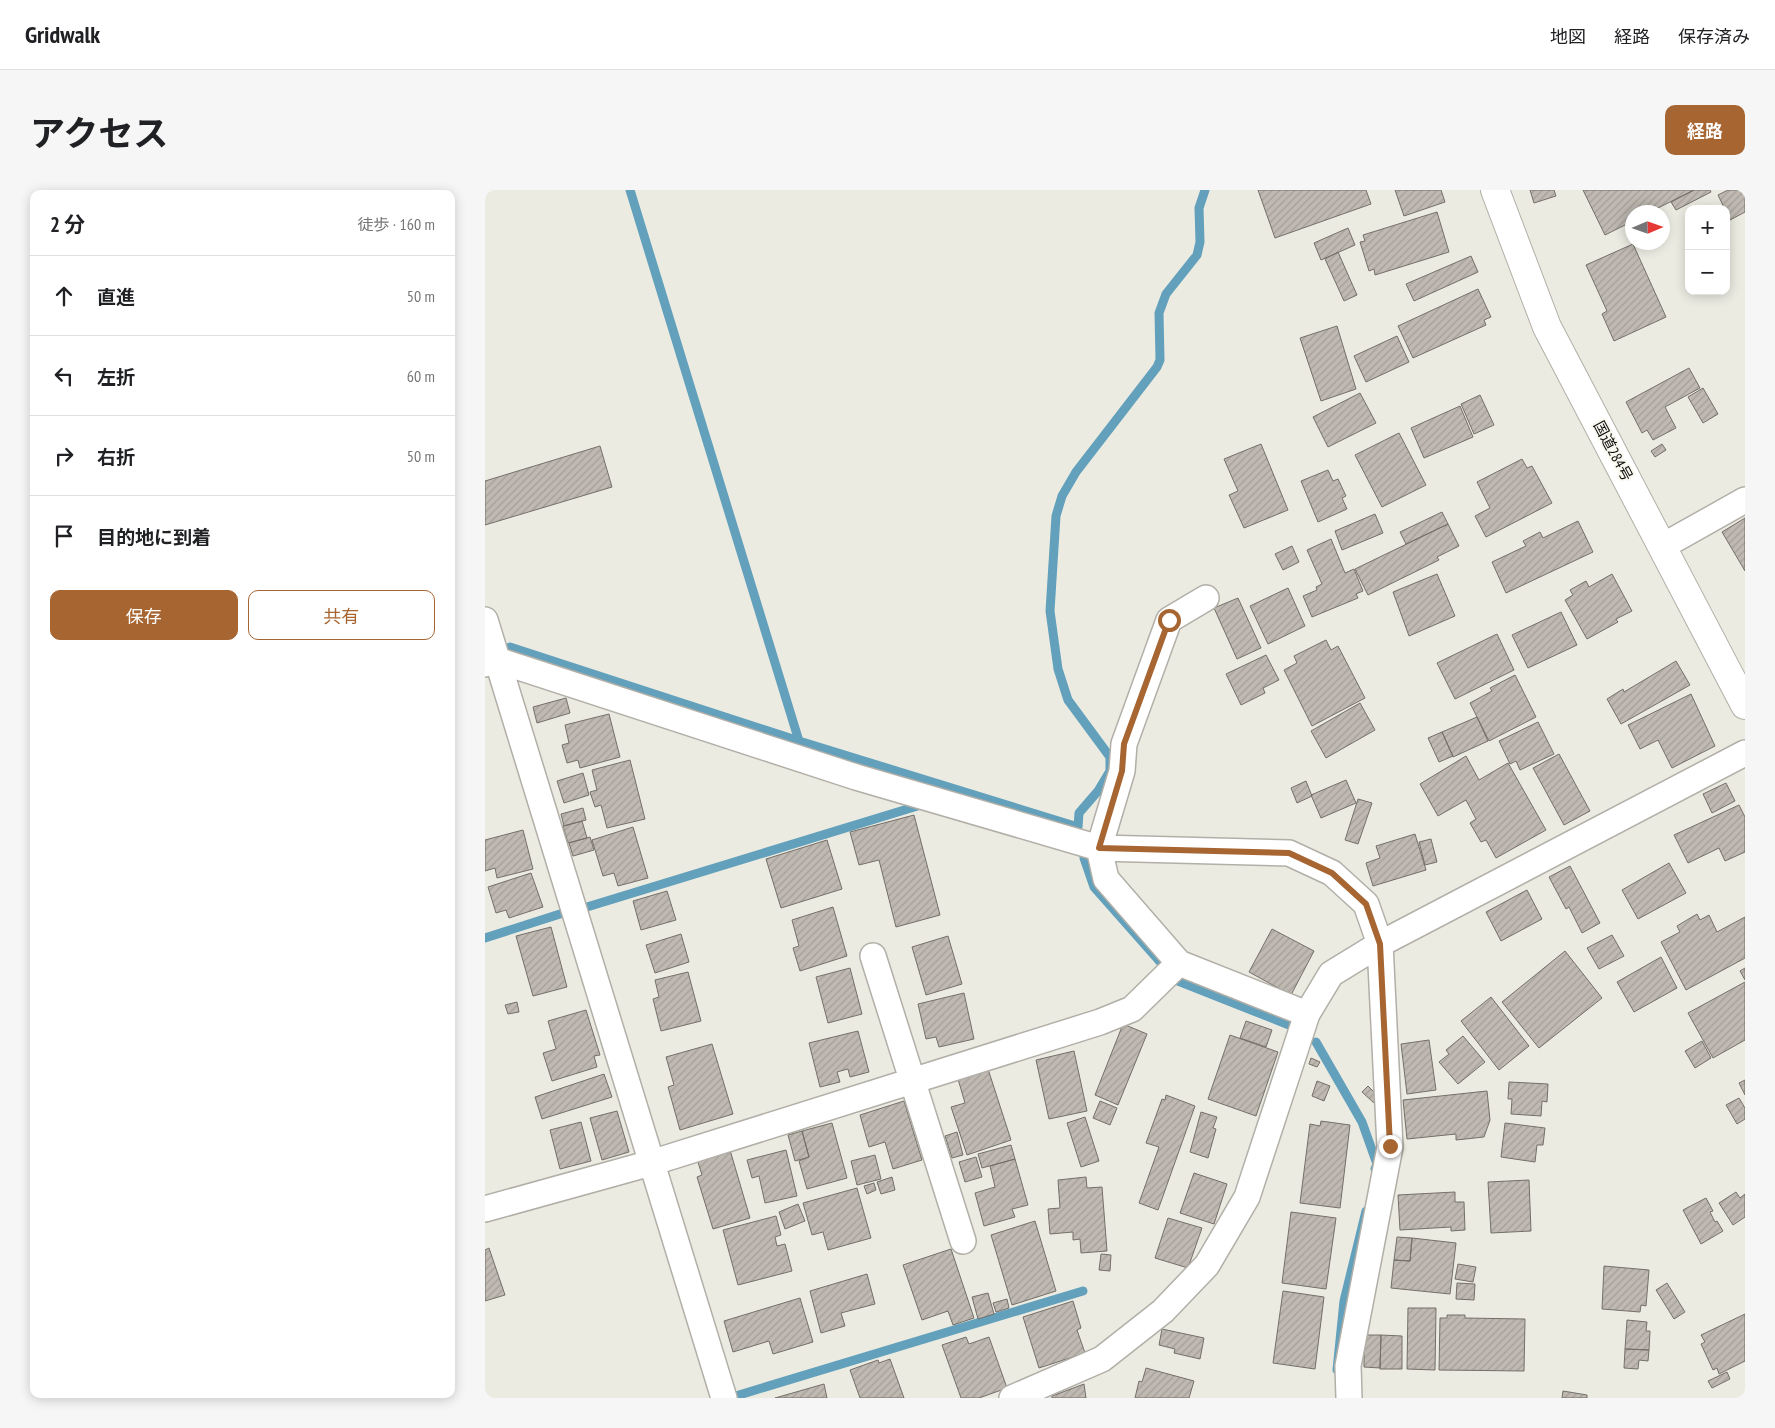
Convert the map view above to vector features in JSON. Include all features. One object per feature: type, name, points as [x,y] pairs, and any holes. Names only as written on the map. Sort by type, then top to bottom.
[{"type":"highway","name":"国道284号","points":[[1495,190],[1547,327],[1745,705]]},
{"type":"street","points":[[1663,546],[1745,500]]},
{"type":"street","points":[[1206,598],[1169,620],[1124,744],[1122,771],[1099,848],[1106,879],[1179,963],[1307,1014]]},
{"type":"street","points":[[485,620],[491,662],[651,1162],[724,1398]]},
{"type":"street","points":[[491,662],[856,777],[1099,848],[1289,853],[1332,873],[1366,904],[1380,944],[1390,1146],[1348,1366],[1349,1398]]},
{"type":"street","points":[[1012,1398],[1103,1359],[1163,1311],[1207,1265],[1247,1197],[1307,1014],[1331,974],[1380,944],[1745,754]]},
{"type":"street","points":[[873,956],[963,1241]]},
{"type":"street","points":[[485,1209],[651,1162],[912,1079],[1100,1022],[1132,1009],[1179,963]]},
{"type":"building","points":[[1258,190],[1366,190],[1371,204],[1275,238]]},
{"type":"building","points":[[1395,190],[1441,190],[1445,202],[1404,216]]},
{"type":"building","points":[[1530,190],[1554,190],[1556,196],[1534,203]]},
{"type":"building","points":[[1583,190],[1694,190],[1664,205],[1625,205],[1625,225],[1605,235]]},
{"type":"building","points":[[1694,190],[1710,190],[1711,192],[1676,210],[1671,202]]},
{"type":"building","points":[[1728,190],[1745,190],[1745,212],[1730,220],[1730,205],[1723,205],[1718,195]]},
{"type":"building","points":[[1437,212],[1449,252],[1375,275],[1374,269],[1369,271],[1360,242],[1365,241],[1363,235]]},
{"type":"building","points":[[1348,228],[1355,245],[1321,260],[1314,243]]},
{"type":"building","points":[[1625,248],[1625,250],[1636,250],[1666,317],[1614,341],[1602,314],[1607,311],[1586,265]]},
{"type":"building","points":[[1338,252],[1357,295],[1344,301],[1325,259]]},
{"type":"building","points":[[1471,256],[1478,272],[1414,301],[1406,284]]},
{"type":"building","points":[[1478,289],[1491,317],[1484,320],[1486,325],[1413,358],[1398,326]]},
{"type":"building","points":[[1337,326],[1356,389],[1321,401],[1300,338]]},
{"type":"building","points":[[1397,336],[1409,362],[1366,382],[1354,356]]},
{"type":"building","points":[[1689,368],[1700,388],[1665,407],[1676,428],[1653,440],[1647,430],[1642,433],[1626,402]]},
{"type":"building","points":[[1703,388],[1718,414],[1703,423],[1688,397]]},
{"type":"building","points":[[1360,393],[1376,423],[1328,447],[1313,417]]},
{"type":"building","points":[[1480,395],[1494,425],[1474,434],[1461,404]]},
{"type":"building","points":[[1460,406],[1473,437],[1424,458],[1411,428]]},
{"type":"building","points":[[1399,433],[1426,485],[1382,507],[1355,455]]},
{"type":"building","points":[[1261,444],[1288,510],[1244,528],[1229,495],[1238,491],[1224,459]]},
{"type":"building","points":[[1662,444],[1666,450],[1655,457],[1651,451]]},
{"type":"building","points":[[600,446],[612,487],[485,525],[485,481]]},
{"type":"building","points":[[1522,459],[1527,468],[1532,466],[1552,503],[1486,537],[1475,516],[1490,508],[1477,482]]},
{"type":"building","points":[[1328,470],[1333,481],[1338,479],[1346,496],[1342,498],[1347,509],[1318,522],[1301,481]]},
{"type":"building","points":[[1442,512],[1448,524],[1406,544],[1400,532]]},
{"type":"building","points":[[1375,514],[1383,533],[1342,550],[1335,531]]},
{"type":"building","points":[[1745,518],[1745,571],[1722,532]]},
{"type":"building","points":[[1578,521],[1593,552],[1506,593],[1492,562],[1526,546],[1523,541],[1540,532],[1543,538]]},
{"type":"building","points":[[1448,524],[1459,546],[1437,557],[1439,560],[1368,595],[1355,569]]},
{"type":"building","points":[[1331,539],[1345,573],[1354,569],[1363,591],[1356,594],[1358,598],[1312,617],[1303,596],[1317,590],[1316,587],[1322,584],[1307,550]]},
{"type":"building","points":[[1292,546],[1299,562],[1283,570],[1275,554]]},
{"type":"building","points":[[1437,574],[1455,616],[1409,636],[1393,592]]},
{"type":"building","points":[[1612,574],[1632,611],[1616,619],[1618,622],[1587,639],[1565,600],[1573,595],[1570,590],[1586,581],[1589,587]]},
{"type":"building","points":[[1288,588],[1305,626],[1268,644],[1250,606]]},
{"type":"building","points":[[1238,598],[1261,648],[1237,659],[1214,608]]},
{"type":"building","points":[[1561,612],[1577,645],[1528,668],[1512,635]]},
{"type":"building","points":[[1497,634],[1514,670],[1455,699],[1437,663]]},
{"type":"building","points":[[1326,640],[1331,650],[1338,646],[1365,698],[1312,726],[1284,670],[1297,663],[1294,656]]},
{"type":"building","points":[[1266,655],[1279,680],[1263,688],[1265,693],[1241,705],[1226,674]]},
{"type":"building","points":[[1676,661],[1690,685],[1621,724],[1607,699],[1623,689],[1624,692]]},
{"type":"building","points":[[1515,675],[1536,717],[1489,741],[1470,703],[1492,691],[1490,688]]},
{"type":"building","points":[[1691,694],[1715,746],[1672,768],[1658,740],[1640,749],[1628,725]]},
{"type":"building","points":[[566,698],[570,713],[537,723],[533,707]]},
{"type":"building","points":[[1360,703],[1375,730],[1326,758],[1311,731]]},
{"type":"building","points":[[609,714],[620,757],[580,768],[578,760],[567,763],[562,745],[569,743],[565,725]]},
{"type":"building","points":[[1477,717],[1488,741],[1453,757],[1442,732]]},
{"type":"building","points":[[1538,722],[1554,754],[1520,770],[1516,761],[1510,764],[1499,741]]},
{"type":"building","points":[[1442,732],[1453,756],[1439,762],[1428,738]]},
{"type":"building","points":[[1559,754],[1590,811],[1564,825],[1533,768]]},
{"type":"building","points":[[1466,756],[1479,780],[1508,763],[1546,830],[1496,858],[1486,840],[1481,842],[1470,823],[1476,819],[1466,800],[1438,816],[1420,784]]},
{"type":"building","points":[[630,760],[645,819],[607,828],[601,805],[595,807],[590,792],[597,790],[592,770]]},
{"type":"building","points":[[583,773],[589,795],[564,803],[557,781]]},
{"type":"building","points":[[1346,780],[1356,803],[1321,818],[1311,795]]},
{"type":"building","points":[[1306,781],[1312,796],[1297,803],[1291,788]]},
{"type":"building","points":[[1726,783],[1735,801],[1712,813],[1703,794]]},
{"type":"building","points":[[1358,799],[1372,803],[1358,844],[1345,840]]},
{"type":"building","points":[[1739,805],[1745,817],[1745,852],[1725,861],[1719,848],[1688,863],[1674,835]]},
{"type":"building","points":[[583,808],[586,820],[564,826],[561,814]]},
{"type":"building","points":[[914,815],[940,915],[896,927],[879,860],[859,865],[850,832]]},
{"type":"building","points":[[582,821],[587,838],[568,843],[563,826]]},
{"type":"building","points":[[633,827],[648,878],[618,886],[614,873],[603,876],[592,840]]},
{"type":"building","points":[[523,830],[533,869],[497,878],[495,868],[485,871],[485,840]]},
{"type":"building","points":[[1415,834],[1426,870],[1373,886],[1366,863],[1380,858],[1376,846]]},
{"type":"building","points":[[590,837],[594,850],[573,856],[569,843]]},
{"type":"building","points":[[1431,839],[1437,862],[1425,865],[1419,842]]},
{"type":"building","points":[[827,840],[842,889],[781,908],[766,859]]},
{"type":"building","points":[[1669,863],[1686,893],[1638,919],[1622,890]]},
{"type":"building","points":[[1570,866],[1600,923],[1582,933],[1569,907],[1566,909],[1549,877]]},
{"type":"building","points":[[531,873],[543,907],[509,918],[506,910],[496,913],[488,887]]},
{"type":"building","points":[[1527,890],[1542,919],[1501,941],[1486,912]]},
{"type":"building","points":[[667,891],[676,920],[641,930],[633,901]]},
{"type":"building","points":[[833,907],[847,956],[800,971],[793,948],[799,946],[792,920]]},
{"type":"building","points":[[1697,914],[1700,920],[1709,915],[1717,932],[1745,917],[1745,958],[1686,990],[1661,942],[1680,932],[1677,926]]},
{"type":"building","points":[[551,927],[567,987],[533,996],[516,936]]},
{"type":"building","points":[[1272,929],[1314,951],[1291,995],[1249,972]]},
{"type":"building","points":[[681,934],[689,962],[655,973],[646,945]]},
{"type":"building","points":[[1612,935],[1624,956],[1599,969],[1587,948]]},
{"type":"building","points":[[948,936],[962,984],[926,995],[912,947]]},
{"type":"building","points":[[1565,951],[1602,998],[1539,1048],[1502,1002]]},
{"type":"building","points":[[1661,957],[1677,988],[1634,1012],[1617,982]]},
{"type":"building","points":[[850,968],[862,1014],[828,1023],[816,977]]},
{"type":"building","points":[[1745,968],[1745,980],[1740,971]]},
{"type":"building","points":[[688,972],[701,1021],[661,1031],[653,999],[659,997],[655,980]]},
{"type":"building","points":[[1745,982],[1745,1040],[1713,1058],[1688,1013]]},
{"type":"building","points":[[964,993],[974,1039],[939,1047],[936,1037],[926,1039],[918,1004]]},
{"type":"building","points":[[1491,997],[1529,1046],[1499,1070],[1461,1021]]},
{"type":"building","points":[[517,1002],[519,1012],[508,1014],[505,1005]]},
{"type":"building","points":[[586,1010],[600,1055],[594,1056],[597,1067],[552,1081],[543,1053],[556,1049],[548,1021]]},
{"type":"building","points":[[1246,1021],[1272,1030],[1266,1047],[1240,1038]]},
{"type":"building","points":[[1123,1024],[1147,1034],[1118,1105],[1095,1095]]},
{"type":"building","points":[[858,1031],[869,1072],[850,1077],[848,1069],[837,1072],[840,1082],[820,1087],[809,1043]]},
{"type":"building","points":[[1230,1035],[1278,1052],[1256,1116],[1208,1099]]},
{"type":"building","points":[[1463,1036],[1485,1062],[1458,1084],[1439,1062],[1449,1054],[1446,1050]]},
{"type":"building","points":[[1429,1040],[1436,1090],[1407,1094],[1401,1044]]},
{"type":"building","points":[[1702,1041],[1711,1058],[1695,1068],[1685,1051]]},
{"type":"building","points":[[712,1044],[733,1114],[680,1130],[668,1087],[674,1085],[666,1057]]},
{"type":"building","points":[[1074,1051],[1087,1111],[1049,1119],[1036,1060]]},
{"type":"building","points":[[1311,1058],[1320,1062],[1317,1067],[1309,1064]]},
{"type":"building","points":[[988,1069],[1011,1140],[967,1155],[951,1107],[965,1103],[958,1079]]},
{"type":"building","points":[[604,1074],[612,1097],[542,1119],[535,1097]]},
{"type":"building","points":[[1745,1080],[1745,1095],[1739,1083]]},
{"type":"building","points":[[1317,1081],[1330,1086],[1324,1101],[1312,1096]]},
{"type":"building","points":[[1509,1082],[1548,1084],[1547,1102],[1542,1101],[1541,1116],[1511,1114],[1512,1099],[1508,1099]]},
{"type":"building","points":[[1368,1086],[1379,1097],[1374,1103],[1362,1092]]},
{"type":"building","points":[[1487,1091],[1490,1120],[1484,1137],[1456,1140],[1456,1134],[1407,1139],[1403,1100]]},
{"type":"building","points":[[1166,1095],[1195,1106],[1158,1210],[1139,1203],[1159,1147],[1146,1143],[1162,1099],[1165,1100]]},
{"type":"building","points":[[1739,1098],[1745,1108],[1745,1119],[1737,1124],[1726,1105]]},
{"type":"building","points":[[904,1101],[922,1160],[893,1169],[885,1142],[869,1147],[860,1115]]},
{"type":"building","points":[[1100,1101],[1117,1108],[1110,1125],[1093,1118]]},
{"type":"building","points":[[617,1111],[629,1152],[602,1160],[590,1118]]},
{"type":"building","points":[[1201,1112],[1217,1117],[1213,1128],[1216,1129],[1208,1158],[1190,1152]]},
{"type":"building","points":[[1085,1117],[1099,1161],[1081,1167],[1067,1123]]},
{"type":"building","points":[[1321,1121],[1350,1125],[1340,1208],[1300,1203],[1310,1124],[1320,1126]]},
{"type":"building","points":[[581,1122],[591,1161],[560,1169],[550,1130]]},
{"type":"building","points":[[832,1123],[847,1178],[807,1189],[799,1161],[809,1157],[802,1131]]},
{"type":"building","points":[[1505,1123],[1545,1128],[1543,1145],[1537,1145],[1535,1162],[1501,1157]]},
{"type":"building","points":[[802,1131],[809,1157],[795,1161],[788,1135]]},
{"type":"building","points":[[957,1132],[963,1155],[952,1158],[945,1136]]},
{"type":"building","points":[[1011,1145],[1015,1159],[982,1168],[978,1154]]},
{"type":"building","points":[[730,1150],[750,1218],[713,1229],[697,1177],[702,1175],[697,1159]]},
{"type":"building","points":[[786,1150],[797,1196],[765,1203],[759,1176],[752,1178],[747,1160]]},
{"type":"building","points":[[875,1155],[881,1179],[857,1185],[851,1161]]},
{"type":"building","points":[[976,1157],[982,1177],[965,1182],[959,1162]]},
{"type":"building","points":[[1015,1159],[1028,1205],[1012,1209],[1015,1217],[984,1226],[975,1193],[995,1187],[990,1166]]},
{"type":"building","points":[[1194,1173],[1227,1184],[1214,1224],[1180,1213]]},
{"type":"building","points":[[892,1177],[895,1190],[881,1194],[877,1182]]},
{"type":"building","points":[[1086,1177],[1087,1188],[1102,1187],[1107,1251],[1081,1253],[1080,1239],[1073,1240],[1073,1232],[1050,1234],[1048,1209],[1060,1208],[1058,1180]]},
{"type":"building","points":[[1529,1180],[1531,1231],[1491,1233],[1488,1182]]},
{"type":"building","points":[[874,1183],[876,1190],[867,1194],[864,1186]]},
{"type":"building","points":[[857,1188],[871,1238],[828,1250],[823,1232],[812,1235],[803,1203]]},
{"type":"building","points":[[1455,1192],[1455,1202],[1464,1202],[1465,1230],[1451,1231],[1451,1227],[1400,1230],[1398,1195]]},
{"type":"building","points":[[1736,1192],[1740,1198],[1745,1194],[1745,1217],[1733,1225],[1719,1203]]},
{"type":"building","points":[[1706,1198],[1713,1211],[1710,1212],[1715,1222],[1717,1221],[1723,1231],[1701,1244],[1683,1210]]},
{"type":"building","points":[[798,1204],[805,1221],[785,1229],[779,1212]]},
{"type":"building","points":[[1291,1212],[1336,1218],[1326,1289],[1282,1283]]},
{"type":"building","points":[[776,1216],[781,1235],[775,1237],[777,1246],[785,1244],[792,1271],[738,1285],[723,1230]]},
{"type":"building","points":[[1168,1218],[1202,1228],[1188,1268],[1155,1258]]},
{"type":"building","points":[[1035,1221],[1056,1291],[1012,1305],[991,1235]]},
{"type":"building","points":[[1397,1237],[1412,1238],[1410,1261],[1394,1260]]},
{"type":"building","points":[[1412,1238],[1456,1243],[1450,1294],[1391,1288],[1394,1260],[1410,1261]]},
{"type":"building","points":[[489,1248],[505,1295],[485,1301],[485,1250]]},
{"type":"building","points":[[951,1249],[974,1318],[953,1325],[948,1311],[922,1320],[903,1265]]},
{"type":"building","points":[[1101,1254],[1111,1255],[1110,1271],[1099,1270]]},
{"type":"building","points":[[1458,1264],[1476,1267],[1473,1282],[1455,1279]]},
{"type":"building","points":[[1604,1266],[1649,1270],[1646,1306],[1641,1305],[1640,1312],[1602,1309]]},
{"type":"building","points":[[867,1274],[875,1304],[841,1313],[845,1326],[821,1333],[810,1291]]},
{"type":"building","points":[[1457,1283],[1475,1284],[1474,1300],[1456,1299]]},
{"type":"building","points":[[1667,1283],[1685,1312],[1674,1319],[1656,1290]]},
{"type":"building","points":[[1283,1291],[1324,1297],[1315,1369],[1273,1363]]},
{"type":"building","points":[[988,1293],[994,1314],[978,1319],[972,1297]]},
{"type":"building","points":[[800,1298],[813,1342],[773,1354],[769,1341],[733,1352],[724,1321]]},
{"type":"building","points":[[1007,1299],[1009,1308],[996,1312],[993,1303]]},
{"type":"building","points":[[1073,1301],[1081,1328],[1077,1330],[1085,1353],[1039,1368],[1023,1317]]},
{"type":"building","points":[[1408,1308],[1436,1308],[1435,1370],[1407,1369]]},
{"type":"building","points":[[1745,1314],[1745,1361],[1719,1374],[1717,1368],[1713,1370],[1701,1344],[1705,1342],[1701,1335]]},
{"type":"building","points":[[1447,1315],[1465,1315],[1465,1318],[1525,1319],[1524,1371],[1439,1370],[1440,1318],[1447,1318]]},
{"type":"building","points":[[1627,1320],[1647,1322],[1646,1331],[1650,1331],[1649,1350],[1625,1349]]},
{"type":"building","points":[[1162,1329],[1204,1338],[1200,1359],[1174,1353],[1175,1349],[1159,1345]]},
{"type":"building","points":[[1364,1335],[1381,1335],[1380,1368],[1364,1367]]},
{"type":"building","points":[[1381,1335],[1402,1336],[1402,1369],[1380,1369]]},
{"type":"building","points":[[966,1337],[969,1344],[989,1337],[1007,1388],[979,1398],[961,1398],[942,1345]]},
{"type":"building","points":[[1625,1349],[1649,1350],[1648,1361],[1639,1360],[1638,1369],[1624,1368]]},
{"type":"building","points":[[890,1359],[904,1398],[860,1398],[850,1370],[878,1360],[879,1363]]},
{"type":"building","points":[[1146,1368],[1194,1381],[1189,1398],[1135,1398],[1139,1381],[1142,1382]]},
{"type":"building","points":[[1727,1372],[1730,1379],[1712,1388],[1708,1381]]},
{"type":"building","points":[[824,1384],[827,1398],[775,1398]]},
{"type":"building","points":[[1084,1384],[1086,1398],[1052,1398],[1052,1396]]},
{"type":"building","points":[[1563,1391],[1587,1395],[1587,1398],[1562,1398]]},
{"type":"waterway","points":[[630,190],[799,741]]},
{"type":"waterway","points":[[510,647],[799,741],[1078,827],[1079,813],[1098,791],[1110,771],[1110,757],[1068,700],[1058,669],[1050,611],[1056,516],[1062,496],[1076,472],[1157,367],[1160,360],[1159,313],[1166,294],[1197,255],[1200,242],[1199,208],[1205,190]]},
{"type":"waterway","points":[[587,907],[924,804]]},
{"type":"waterway","points":[[1084,858],[1094,887],[1162,964]]},
{"type":"waterway","points":[[485,938],[560,914]]},
{"type":"waterway","points":[[1178,981],[1289,1025]]},
{"type":"waterway","points":[[1316,1042],[1362,1122],[1377,1164],[1375,1169]]},
{"type":"waterway","points":[[1337,1370],[1344,1301],[1366,1211]]},
{"type":"waterway","points":[[729,1398],[1083,1291]]},
{"type":"route","points":[[1169,620],[1124,744],[1122,771],[1099,848],[1289,853],[1332,873],[1366,904],[1380,944],[1390,1146]]}]
